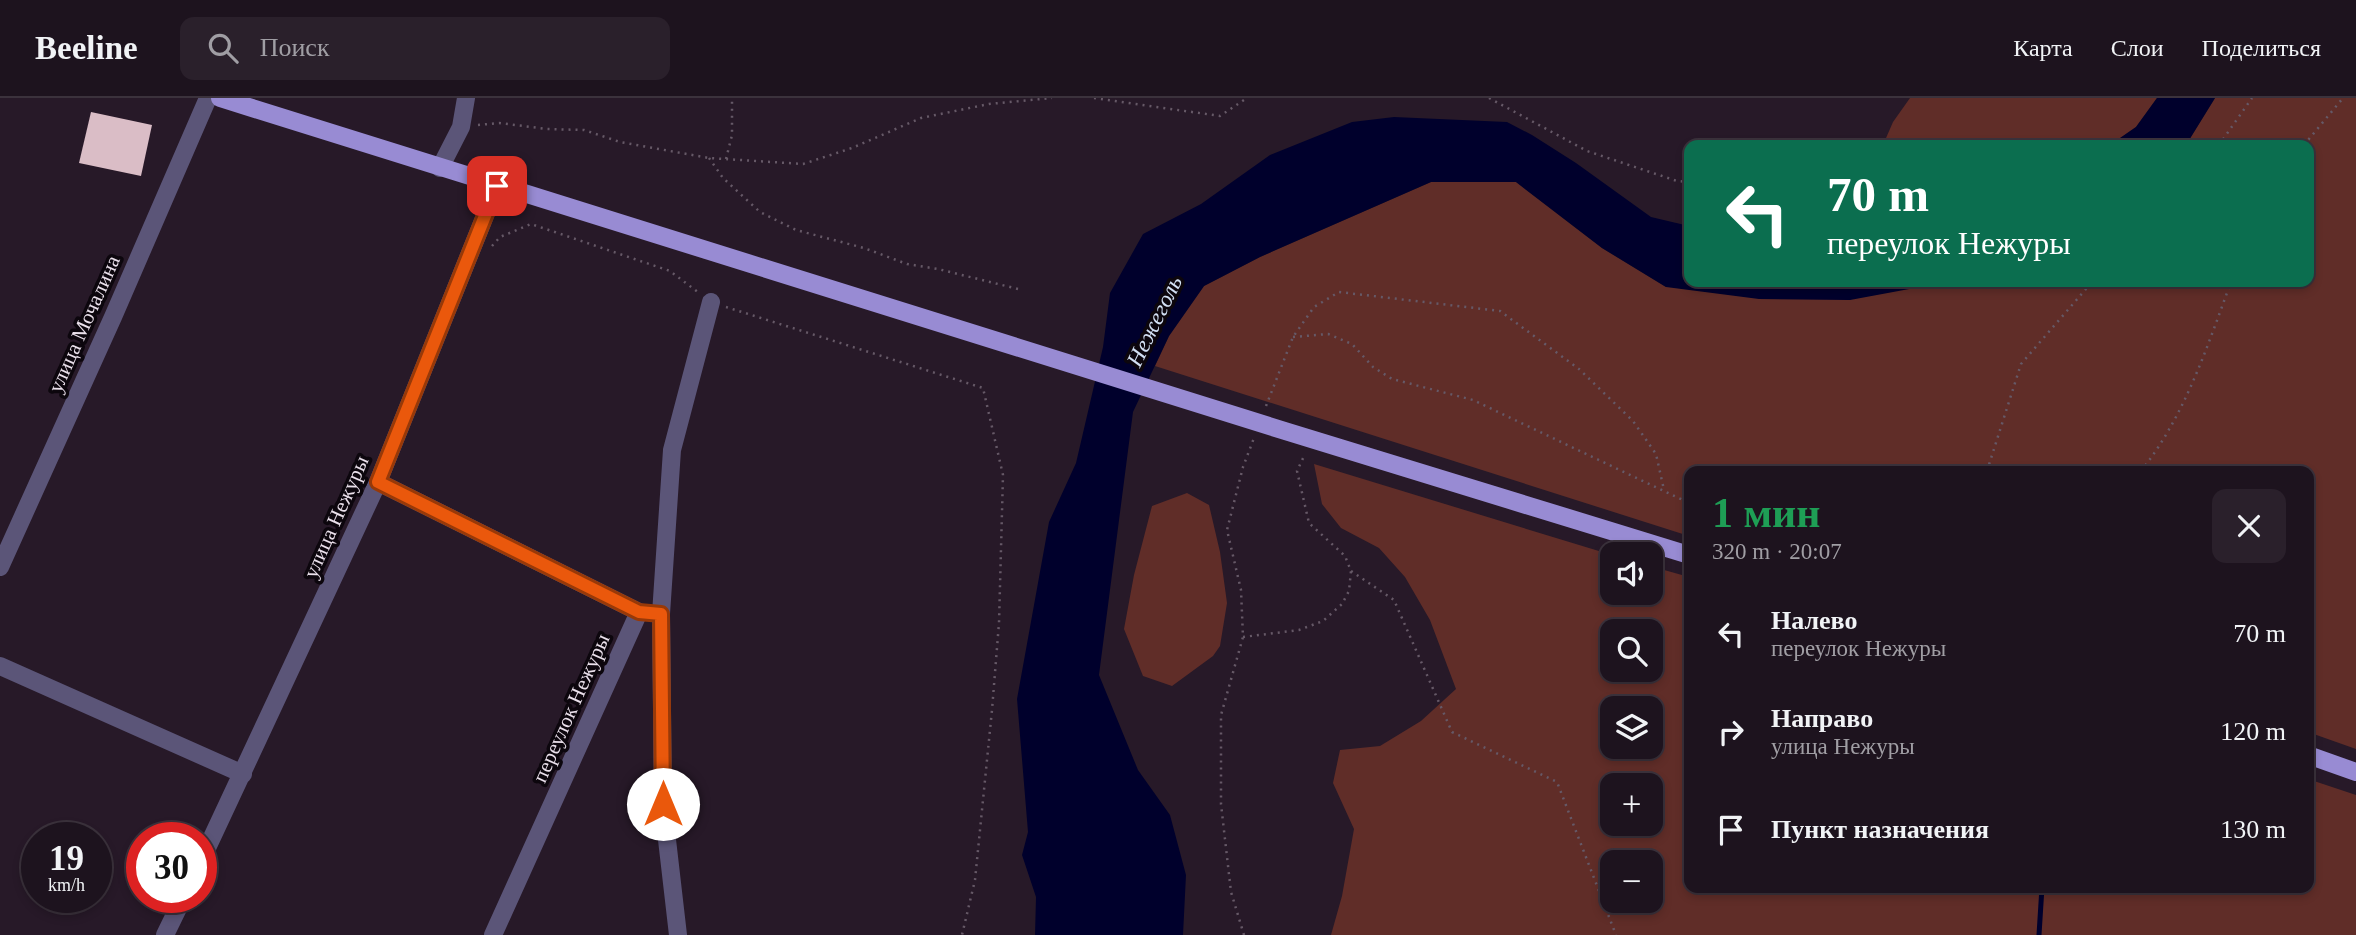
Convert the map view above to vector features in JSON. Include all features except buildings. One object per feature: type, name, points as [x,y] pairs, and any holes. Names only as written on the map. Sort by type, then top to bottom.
[{"type":"main road","points":[[220,98],[1684,553]]},
{"type":"main road","points":[[2314,757],[2356,772]]},
{"type":"street","name":"улица Мочалина","points":[[0,567],[208,98]]},
{"type":"street","points":[[440,168],[461,127],[466,98]]},
{"type":"street","name":"улица Нежуры","points":[[217,827],[378,482],[497,186]]},
{"type":"street","points":[[678,935],[663,804],[661,614],[672,450],[711,302]]},
{"type":"street","points":[[378,482],[639,612],[661,614]]},
{"type":"street","name":"переулок Нежуры","points":[[494,935],[639,612]]},
{"type":"street","points":[[0,666],[243,774]]},
{"type":"street","points":[[165,935],[176,913]]},
{"type":"path","points":[[726,159],[732,135],[733,98]]},
{"type":"path","points":[[461,127],[499,123],[584,130],[620,142],[709,158],[803,164],[852,148],[920,118],[989,104],[1052,98]]},
{"type":"path","points":[[1094,98],[1220,116],[1247,98]]},
{"type":"path","points":[[1489,98],[1587,151],[1684,182]]},
{"type":"path","points":[[2223,140],[2252,98]]},
{"type":"path","points":[[2308,140],[2343,98]]},
{"type":"path","points":[[709,158],[723,178],[760,212],[796,230],[864,248],[907,264],[1022,290]]},
{"type":"path","points":[[469,256],[484,256],[500,237],[531,224],[670,271],[711,302],[983,387],[1003,475],[999,609],[975,880],[962,935]]},
{"type":"path","points":[[1989,466],[2021,363],[2088,287]]},
{"type":"path","points":[[2145,466],[2156,452],[2192,384],[2229,287]]},
{"type":"path","points":[[1264,411],[1293,337],[1314,307],[1339,292],[1500,311],[1579,369],[1633,421],[1657,454],[1664,490]]},
{"type":"path","points":[[1293,337],[1328,334],[1352,344],[1373,367],[1392,379],[1472,400],[1684,500]]},
{"type":"path","points":[[1244,935],[1231,892],[1221,804],[1221,715],[1243,637],[1241,590],[1227,530],[1243,467],[1256,434]]},
{"type":"path","points":[[1243,637],[1299,630],[1323,621],[1342,604],[1349,591],[1351,571],[1345,556],[1309,523],[1297,471],[1312,438]]},
{"type":"path","points":[[1351,571],[1394,600],[1452,732],[1557,782],[1616,935]]},
{"type":"shaded area","points":[[1910,98],[2157,98],[2136,127],[2117,140],[1885,140],[1893,122]]},
{"type":"shaded area","points":[[2215,98],[2356,98],[2356,749],[2314,734],[2314,466],[1684,466],[1684,534],[1155,366],[1169,336],[1204,286],[1260,257],[1431,182],[1516,182],[1602,248],[1666,287],[2314,287],[2314,140],[2189,140]]},
{"type":"shaded area","points":[[1314,464],[1600,551],[1600,605],[1663,605],[1663,570],[1684,576],[1684,893],[2314,893],[2314,781],[2356,795],[2356,935],[1331,935],[1342,896],[1354,829],[1333,783],[1340,750],[1380,746],[1421,721],[1456,689],[1430,620],[1405,577],[1379,548],[1341,528],[1322,504]]},
{"type":"shaded area","points":[[1187,493],[1209,505],[1220,552],[1227,603],[1220,646],[1213,656],[1172,686],[1143,676],[1124,629],[1134,575],[1152,506]]},
{"type":"water","points":[[2157,98],[2215,98],[2189,140],[2117,140],[2136,127]]},
{"type":"water","name":"Нежеголь","points":[[1394,117],[1507,122],[1576,163],[1651,217],[1684,225],[1684,287],[1920,287],[1850,300],[1759,299],[1666,287],[1602,248],[1516,182],[1431,182],[1260,257],[1204,286],[1169,336],[1133,412],[1099,675],[1138,770],[1170,815],[1186,875],[1183,935],[1035,935],[1036,897],[1022,855],[1028,832],[1017,699],[1049,522],[1076,463],[1103,347],[1110,293],[1143,234],[1201,204],[1270,155],[1352,122]]},
{"type":"waterway","points":[[2039,935],[2042,893]]},
{"type":"route","points":[[497,186],[378,482],[639,612],[661,614],[663,804]]}]
